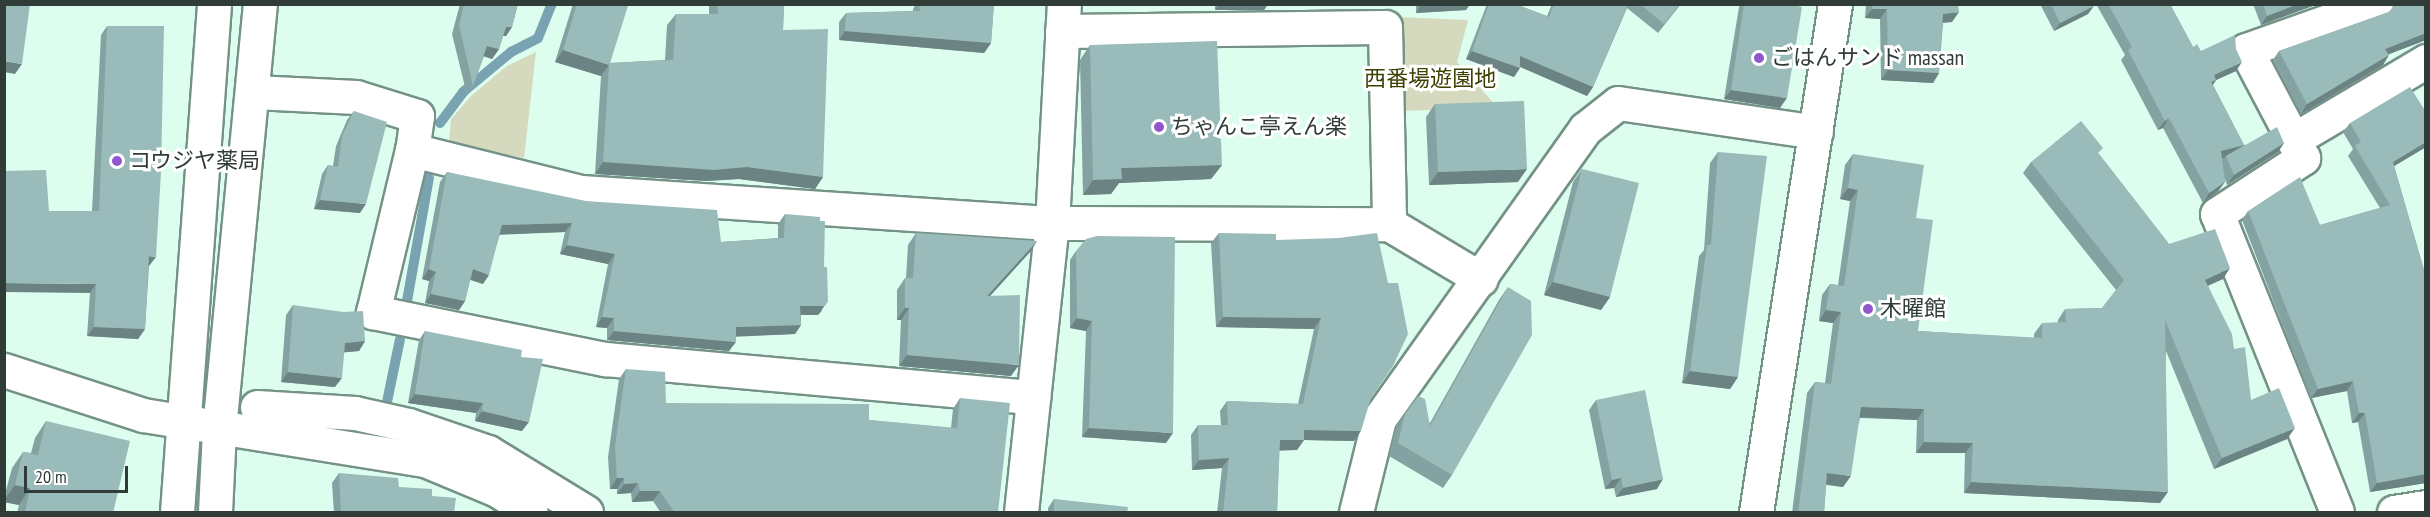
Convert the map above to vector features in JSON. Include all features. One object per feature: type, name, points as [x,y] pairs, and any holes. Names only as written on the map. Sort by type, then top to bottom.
[{"type":"street","points":[[177,513],[214,4]]},
{"type":"street","points":[[215,513],[219,429],[254,92],[260,4]]},
{"type":"street","points":[[1756,513],[1835,4]]},
{"type":"street","points":[[2337,513],[2217,214],[2303,158],[2246,50],[2376,4]]},
{"type":"street","points":[[1021,513],[1052,223],[1063,18],[1385,27],[1389,224]]},
{"type":"street","points":[[2293,140],[2426,61]]},
{"type":"street","points":[[254,92],[356,97],[417,116],[412,150],[373,312],[605,359],[1033,397]]},
{"type":"street","points":[[1356,513],[1379,419],[1481,279],[1585,129],[1618,103],[1816,132]]},
{"type":"street","points":[[412,150],[581,192],[1052,223],[1389,224],[1481,279]]},
{"type":"street","points":[[4,370],[142,415],[425,460],[496,501],[531,513]]},
{"type":"street","points":[[257,407],[354,413],[408,425],[488,452],[586,513]]},
{"type":"street","points":[[2394,513],[2426,507]]},
{"type":"green space","name":"西番場遊園地","points":[[1398,17],[1468,20],[1457,62],[1498,108],[1399,111]]},
{"type":"green space","points":[[536,52],[524,158],[449,143],[451,119],[472,95],[507,66]]},
{"type":"building","points":[[4,4],[30,4],[22,64],[4,61]]},
{"type":"building","points":[[464,4],[518,4],[512,27],[506,27],[499,49],[487,46],[473,86],[459,25]]},
{"type":"building","points":[[577,4],[625,4],[628,6],[610,63],[673,60],[676,14],[718,14],[717,4],[784,4],[783,30],[828,29],[823,177],[747,167],[714,170],[603,162],[609,65],[563,50]]},
{"type":"building","points":[[919,4],[994,4],[991,43],[845,31],[846,13],[920,11]]},
{"type":"building","points":[[1489,4],[1515,4],[1549,17],[1554,4],[1628,4],[1593,87],[1520,56],[1520,68],[1472,51]]},
{"type":"building","points":[[1640,4],[1680,4],[1664,24]]},
{"type":"building","name":"ごはんサンド massan","points":[[1744,4],[1789,4],[1802,7],[1787,98],[1731,90]]},
{"type":"building","points":[[1872,4],[1958,4],[1959,12],[1943,14],[1939,73],[1888,70],[1887,9],[1872,9]]},
{"type":"building","points":[[2051,4],[2093,4],[2094,6],[2060,23]]},
{"type":"building","points":[[2108,4],[2170,4],[2193,47],[2197,44],[2201,51],[2235,35],[2236,49],[2242,62],[2214,75],[2216,80],[2211,82],[2244,145],[2221,151],[2225,182],[2209,193],[2169,118],[2165,121],[2128,50],[2132,47]]},
{"type":"building","points":[[2263,4],[2298,4],[2267,16]]},
{"type":"building","points":[[2395,4],[2426,4],[2426,33],[2385,49],[2389,55],[2307,104],[2279,51],[2389,12]]},
{"type":"building","points":[[107,26],[164,26],[161,172],[156,257],[149,256],[145,329],[94,327],[96,284],[4,283],[4,171],[46,170],[49,211],[99,211]]},
{"type":"building","points":[[1217,41],[1222,165],[1121,168],[1122,179],[1093,180],[1090,45]]},
{"type":"building","points":[[2410,87],[2426,112],[2426,142],[2393,162],[2426,277],[2426,474],[2377,483],[2365,413],[2359,413],[2353,381],[2318,389],[2248,211],[2300,177],[2320,225],[2390,205],[2355,146],[2361,142],[2350,123]]},
{"type":"building","points":[[1524,101],[1527,169],[1438,172],[1435,104]]},
{"type":"building","points":[[354,111],[387,122],[366,204],[320,200],[328,165],[338,167],[342,136]]},
{"type":"building","points":[[2081,121],[2103,148],[2098,153],[2169,244],[2215,229],[2230,268],[2205,280],[2232,334],[2234,349],[2245,347],[2251,400],[2279,388],[2295,428],[2222,458],[2165,320],[2168,492],[1971,482],[1973,443],[1924,442],[1924,409],[1861,407],[1851,476],[1827,473],[1824,513],[1798,513],[1815,382],[1831,384],[1841,312],[1826,310],[1830,284],[1844,286],[1858,190],[1848,188],[1853,154],[1924,165],[1916,218],[1933,220],[1918,331],[2042,338],[2042,323],[2066,322],[2065,309],[2102,308],[2124,280],[2031,162]]},
{"type":"building","points":[[2277,127],[2284,143],[2234,175],[2226,156]]},
{"type":"building","points":[[1718,152],[1767,156],[1738,377],[1690,371],[1707,245],[1711,245]]},
{"type":"building","points":[[1582,169],[1639,183],[1610,297],[1553,282]]},
{"type":"building","points":[[447,172],[586,201],[717,210],[721,242],[784,238],[785,214],[820,217],[820,221],[825,221],[824,267],[827,267],[828,301],[825,306],[800,306],[801,325],[736,327],[736,342],[614,331],[614,318],[602,317],[615,254],[567,245],[572,223],[502,225],[489,275],[473,269],[465,301],[431,294],[436,272],[429,269]]},
{"type":"building","points":[[916,233],[1037,241],[987,296],[1020,295],[1019,365],[907,355],[909,308],[905,308],[905,278],[913,278]]},
{"type":"building","points":[[1219,233],[1276,234],[1276,240],[1339,238],[1377,233],[1388,283],[1398,283],[1408,334],[1393,366],[1371,398],[1361,431],[1304,430],[1304,440],[1280,440],[1277,513],[1223,513],[1229,458],[1199,460],[1198,425],[1228,425],[1227,401],[1303,404],[1321,318],[1223,317]]},
{"type":"building","points":[[1097,236],[1175,237],[1173,433],[1089,428],[1092,321],[1077,318],[1076,251],[1086,239]]},
{"type":"building","points":[[1508,287],[1531,301],[1532,335],[1452,475],[1398,443],[1405,414],[1418,396],[1425,399],[1430,426]]},
{"type":"building","points":[[293,305],[343,312],[363,311],[365,341],[345,343],[342,378],[288,372]]},
{"type":"building","points":[[425,331],[522,350],[521,357],[543,359],[529,422],[482,411],[483,403],[415,394]]},
{"type":"building","points":[[626,369],[665,372],[666,403],[869,404],[869,420],[957,428],[960,398],[1010,403],[998,513],[675,513],[660,491],[640,491],[638,483],[624,484],[624,478],[617,478],[615,446]]},
{"type":"building","points":[[1645,390],[1663,479],[1623,488],[1621,478],[1612,480],[1596,400]]},
{"type":"building","points":[[46,421],[130,441],[113,513],[25,513],[30,488],[15,485],[23,452],[38,455]]},
{"type":"building","points":[[339,473],[398,478],[399,487],[432,489],[432,496],[456,498],[454,513],[341,513]]},
{"type":"building","points":[[1054,499],[1128,507],[1127,513],[1054,513]]},
{"type":"waterway","points":[[440,123],[463,92],[511,52],[538,38],[552,4]]},
{"type":"waterway","points":[[407,301],[429,178]]},
{"type":"waterway","points":[[387,402],[400,339]]},
{"type":"place","name":"ごはんサンド massan","points":[[1759,58]]},
{"type":"place","name":"ちゃんこ亭えん楽","points":[[1159,127]]},
{"type":"place","name":"コウジヤ薬局","points":[[117,161]]},
{"type":"place","name":"木曜館","points":[[1868,309]]}]
